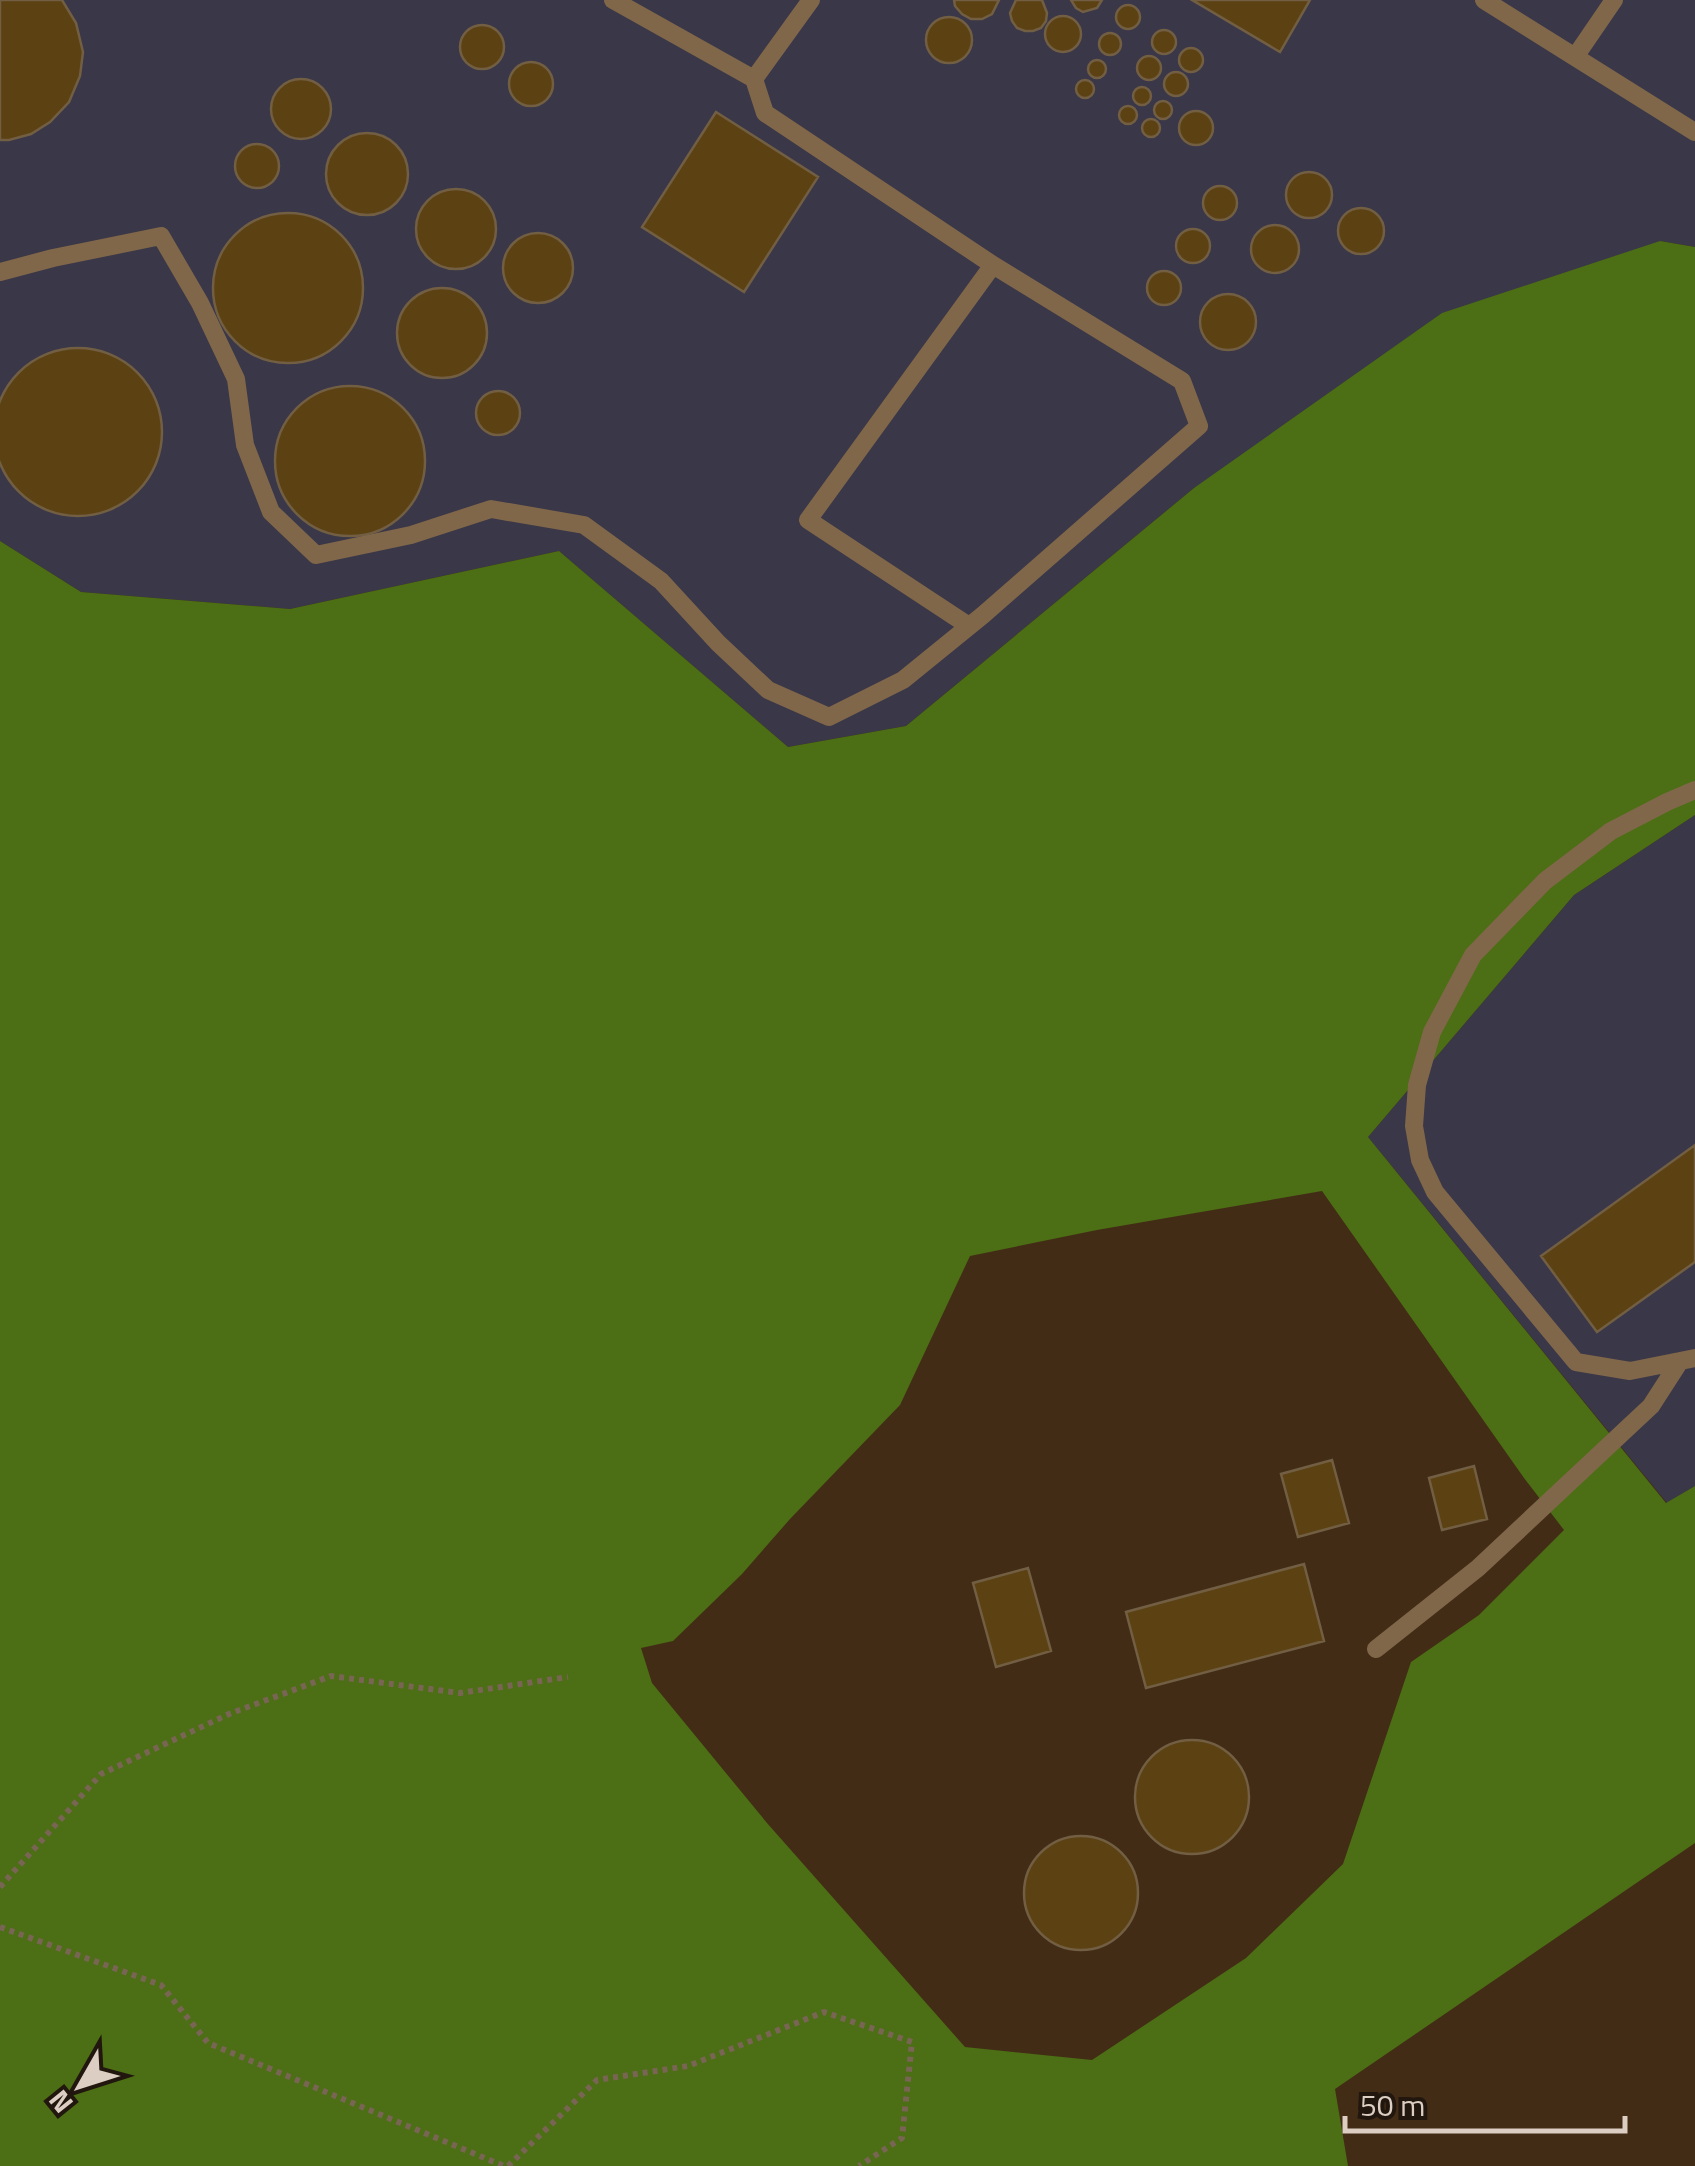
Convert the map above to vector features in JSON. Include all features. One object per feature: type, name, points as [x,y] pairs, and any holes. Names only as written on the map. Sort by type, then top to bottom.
[{"type":"lane","points":[[0,272],[160,236],[200,303],[236,379],[245,446],[271,512],[316,554],[410,535],[491,509],[584,525],[660,582],[768,690],[829,717],[903,680],[1199,426],[1182,382],[993,265],[765,113],[754,79],[613,0]]},
{"type":"lane","points":[[754,79],[811,0]]},
{"type":"lane","points":[[1484,0],[1695,132]]},
{"type":"lane","points":[[1575,57],[1614,0]]},
{"type":"lane","points":[[969,626],[808,520],[993,265]]},
{"type":"lane","points":[[1688,1359],[1630,1371],[1576,1362],[1434,1192],[1420,1160],[1414,1126],[1417,1085],[1432,1032],[1474,956],[1545,881],[1611,831],[1695,790]]},
{"type":"lane","points":[[1376,1649],[1478,1568],[1651,1406],[1688,1359]]},
{"type":"path","points":[[0,1887],[101,1774],[230,1714],[331,1676],[460,1693],[568,1677]]},
{"type":"path","points":[[0,1928],[161,1985],[208,2043],[506,2166],[597,2080],[688,2066],[824,2012],[912,2042],[902,2138],[859,2166]]},
{"type":"shaded area","points":[[0,0],[1695,0],[1695,247],[1660,241],[1194,488],[906,726],[788,747],[559,551],[290,609],[81,592],[0,541]]},
{"type":"shaded area","points":[[1695,815],[1695,1486],[1667,1503],[1368,1137],[1574,895]]},
{"type":"green space","points":[[1660,241],[1695,247],[1695,815],[1574,895],[1368,1137],[1666,1503],[1695,1486],[1695,1843],[1335,2089],[1348,2166],[0,2166],[0,541],[81,592],[290,609],[559,551],[788,747],[906,726],[1194,488],[1442,313]],"holes":[[[1322,1191],[1564,1530],[1479,1615],[1411,1662],[1343,1864],[1246,1958],[1092,2060],[965,2047],[767,1823],[652,1683],[641,1648],[673,1641],[742,1574],[900,1405],[970,1256],[1097,1230]]]},
{"type":"building","points":[[0,0],[62,0],[76,23],[83,52],[80,76],[69,102],[50,122],[31,134],[9,140],[0,140]]},
{"type":"building","points":[[954,0],[999,0],[992,14],[971,19],[962,14]]},
{"type":"building","points":[[1016,0],[1042,0],[1047,13],[1041,28],[1017,28],[1010,13]]},
{"type":"building","points":[[1071,0],[1102,0],[1097,8],[1083,12]]},
{"type":"building","points":[[1192,0],[1310,0],[1280,52]]},
{"type":"building","points":[[1128,5],[1140,17],[1128,29],[1116,17]]},
{"type":"building","points":[[1063,16],[1076,21],[1081,34],[1076,47],[1063,52],[1050,47],[1045,34],[1050,21]]},
{"type":"building","points":[[949,17],[965,24],[972,40],[965,56],[949,63],[933,56],[926,40],[933,24]]},
{"type":"building","points":[[482,25],[498,31],[504,47],[498,63],[482,69],[466,63],[460,47],[466,31]]},
{"type":"building","points":[[1164,30],[1173,33],[1173,51],[1164,54],[1155,51],[1152,42],[1155,33]]},
{"type":"building","points":[[1106,33],[1114,33],[1121,44],[1114,55],[1106,55],[1099,48],[1099,40]]},
{"type":"building","points":[[1191,48],[1203,60],[1191,72],[1179,60]]},
{"type":"building","points":[[1149,56],[1161,68],[1149,80],[1137,68]]},
{"type":"building","points":[[1097,60],[1106,69],[1097,78],[1088,69]]},
{"type":"building","points":[[531,62],[547,68],[553,84],[547,100],[531,106],[515,100],[509,84],[515,68]]},
{"type":"building","points":[[1176,72],[1188,84],[1176,96],[1164,84]]},
{"type":"building","points":[[301,79],[323,87],[331,109],[323,131],[301,139],[279,131],[271,109],[279,87]]},
{"type":"building","points":[[1085,80],[1094,89],[1085,98],[1076,89]]},
{"type":"building","points":[[1142,87],[1151,96],[1142,105],[1133,96]]},
{"type":"building","points":[[1163,101],[1172,110],[1163,119],[1154,110]]},
{"type":"building","points":[[1128,106],[1137,115],[1128,124],[1119,115]]},
{"type":"building","points":[[1196,111],[1208,116],[1213,128],[1208,140],[1196,145],[1184,140],[1179,128],[1184,116]]},
{"type":"building","points":[[716,112],[818,177],[744,292],[642,227]]},
{"type":"building","points":[[1151,119],[1160,128],[1151,137],[1142,128]]},
{"type":"building","points":[[367,133],[383,136],[396,145],[405,158],[405,190],[396,203],[383,212],[367,215],[351,212],[338,203],[329,190],[326,174],[329,158],[338,145],[351,136]]},
{"type":"building","points":[[257,144],[273,150],[279,166],[273,182],[257,188],[241,182],[235,166],[241,150]]},
{"type":"building","points":[[1309,172],[1325,179],[1332,195],[1325,211],[1309,218],[1293,211],[1286,195],[1293,179]]},
{"type":"building","points":[[1220,186],[1232,191],[1237,203],[1232,215],[1220,220],[1208,215],[1203,203],[1208,191]]},
{"type":"building","points":[[456,189],[471,192],[484,201],[493,214],[493,244],[484,257],[471,266],[456,269],[441,266],[428,257],[419,244],[416,229],[419,214],[428,201],[441,192]]},
{"type":"building","points":[[1361,208],[1377,215],[1384,231],[1377,247],[1361,254],[1345,247],[1338,231],[1345,215]]},
{"type":"building","points":[[288,213],[317,219],[341,235],[357,259],[363,288],[357,317],[341,341],[317,357],[288,363],[259,357],[235,341],[219,317],[213,288],[219,259],[235,235],[259,219]]},
{"type":"building","points":[[1275,225],[1292,232],[1299,249],[1292,266],[1275,273],[1258,266],[1251,249],[1258,232]]},
{"type":"building","points":[[1193,229],[1205,234],[1210,246],[1205,258],[1193,263],[1181,258],[1176,246],[1181,234]]},
{"type":"building","points":[[538,233],[563,243],[573,268],[563,293],[538,303],[513,293],[503,268],[513,243]]},
{"type":"building","points":[[1164,271],[1176,276],[1181,288],[1176,300],[1164,305],[1152,300],[1147,288],[1152,276]]},
{"type":"building","points":[[442,288],[459,291],[474,301],[484,316],[484,350],[474,365],[459,375],[442,378],[425,375],[410,365],[400,350],[397,333],[400,316],[410,301],[425,291]]},
{"type":"building","points":[[1228,294],[1248,302],[1256,322],[1248,342],[1228,350],[1208,342],[1200,322],[1208,302]]},
{"type":"building","points":[[78,348],[110,354],[138,372],[156,400],[162,432],[156,464],[138,492],[110,510],[78,516],[46,510],[18,492],[0,464],[-6,432],[0,400],[18,372],[46,354]]},
{"type":"building","points":[[350,386],[379,392],[403,408],[419,432],[425,461],[419,490],[403,514],[379,530],[350,536],[321,530],[297,514],[281,490],[275,461],[281,432],[297,408],[321,392]]},
{"type":"building","points":[[498,391],[514,397],[520,413],[514,429],[498,435],[482,429],[476,413],[482,397]]},
{"type":"building","points":[[1695,1145],[1695,1262],[1597,1332],[1541,1256]]},
{"type":"building","points":[[1332,1460],[1349,1523],[1298,1537],[1281,1474]]},
{"type":"building","points":[[1474,1466],[1487,1519],[1442,1530],[1429,1478]]},
{"type":"building","points":[[1304,1564],[1324,1641],[1146,1688],[1126,1612]]},
{"type":"building","points":[[1028,1568],[1051,1651],[996,1667],[973,1583]]},
{"type":"building","points":[[1192,1740],[1214,1745],[1232,1757],[1244,1775],[1249,1797],[1244,1819],[1232,1837],[1214,1849],[1192,1854],[1170,1849],[1152,1837],[1140,1819],[1135,1797],[1140,1775],[1152,1757],[1170,1745]]},
{"type":"building","points":[[1081,1836],[1103,1841],[1121,1853],[1133,1871],[1138,1893],[1133,1915],[1121,1933],[1103,1945],[1081,1950],[1059,1945],[1041,1933],[1029,1915],[1024,1893],[1029,1871],[1041,1853],[1059,1841]]}]
